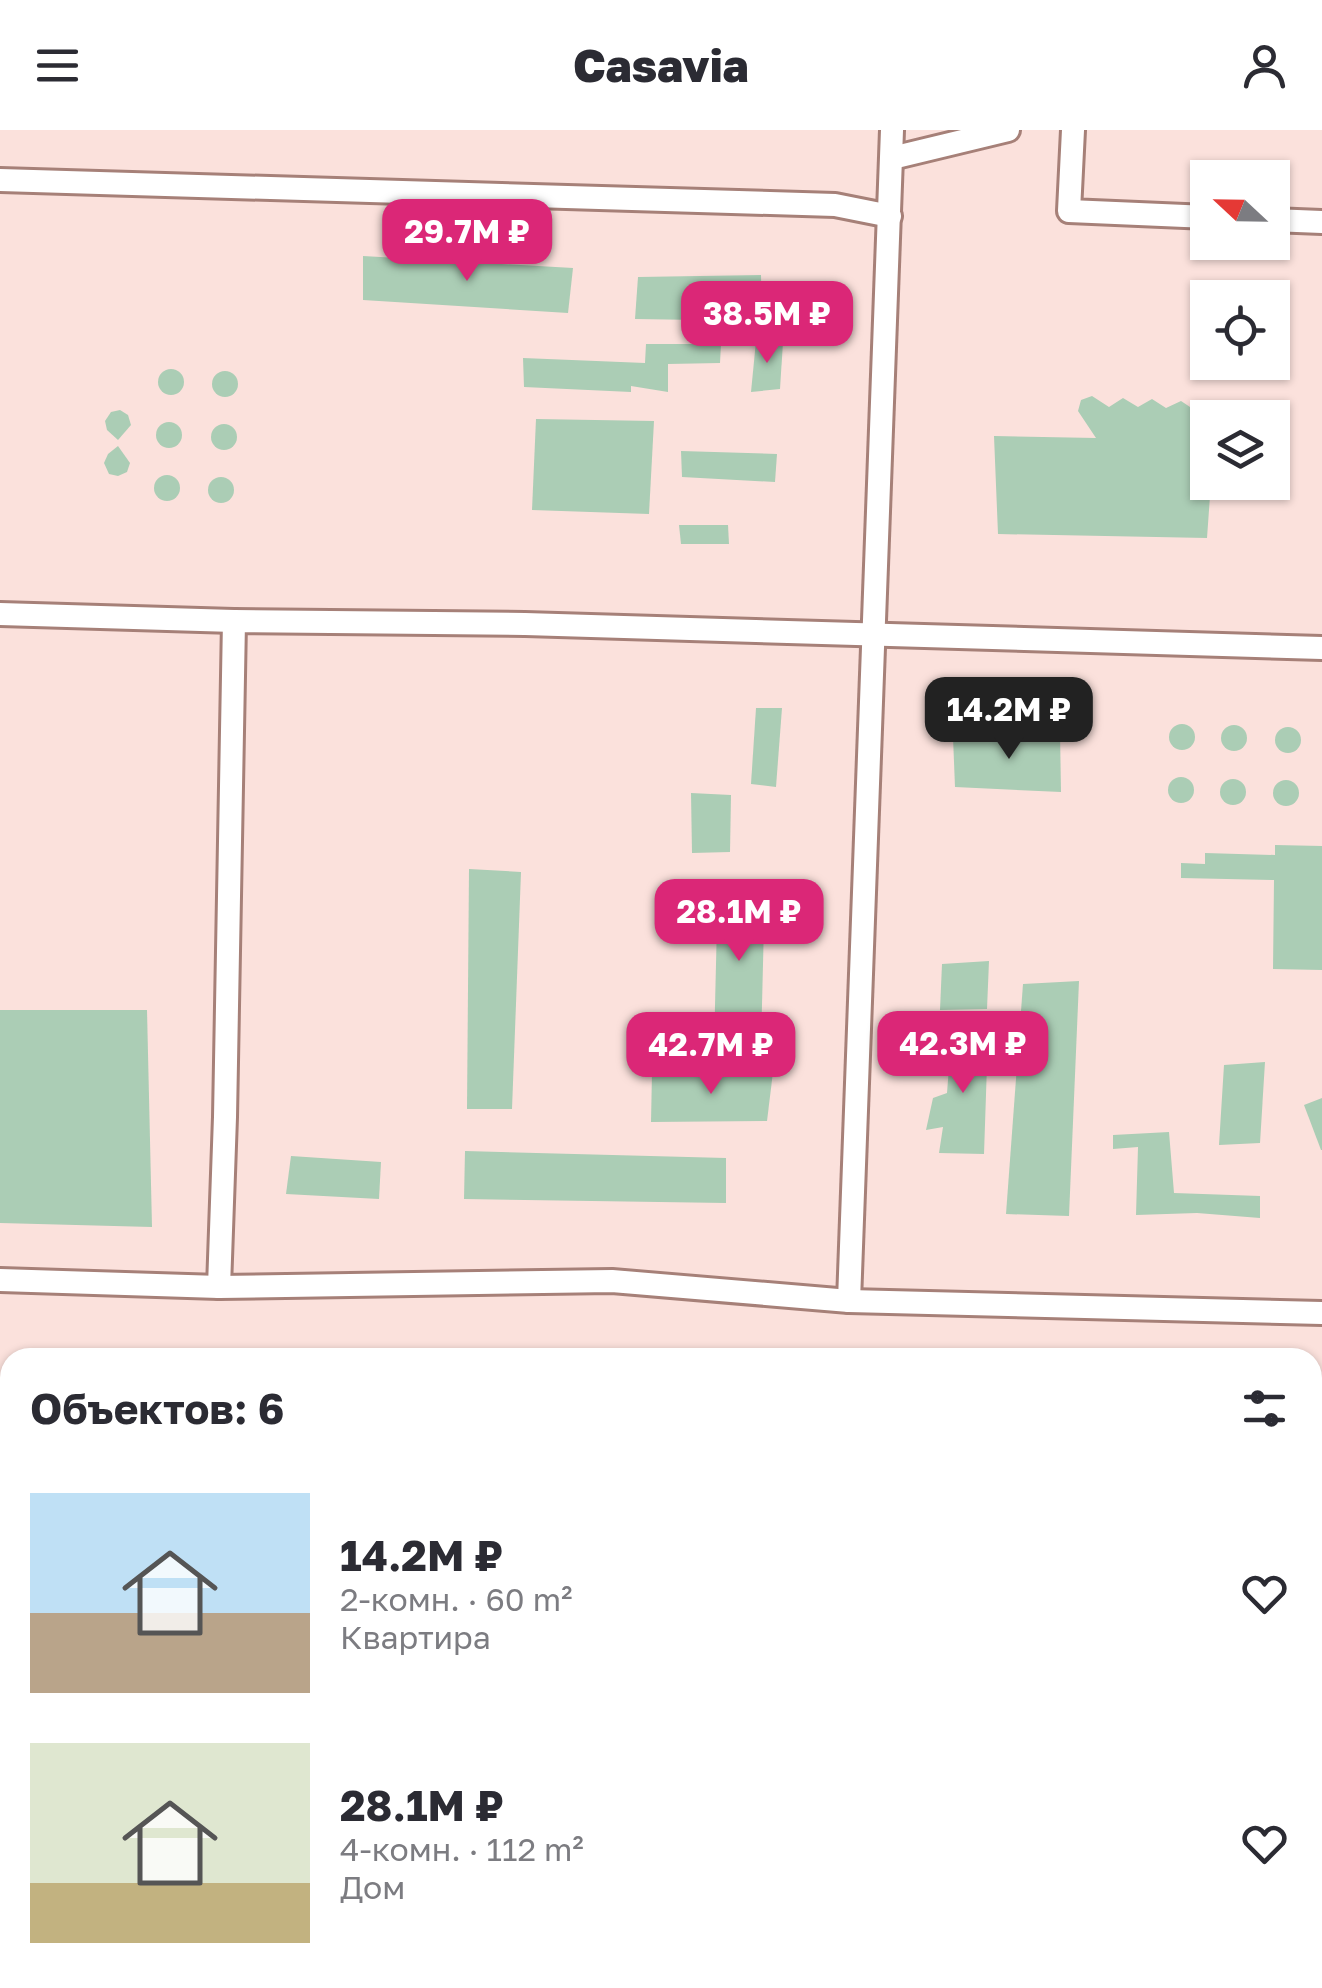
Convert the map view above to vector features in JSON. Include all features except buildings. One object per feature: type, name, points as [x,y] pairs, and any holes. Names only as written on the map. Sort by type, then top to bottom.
[{"type":"street","points":[[849,1301],[892,130]]},
{"type":"street","points":[[892,158],[1008,130]]},
{"type":"street","points":[[1073,130],[1069,211],[1190,216]]},
{"type":"street","points":[[0,180],[836,205],[890,216]]},
{"type":"street","points":[[1290,221],[1322,222]]},
{"type":"street","points":[[0,614],[525,624],[1322,648]]},
{"type":"street","points":[[219,1287],[226,1117],[234,620]]},
{"type":"street","points":[[0,1280],[219,1287],[612,1281],[849,1301],[1322,1313]]}]
